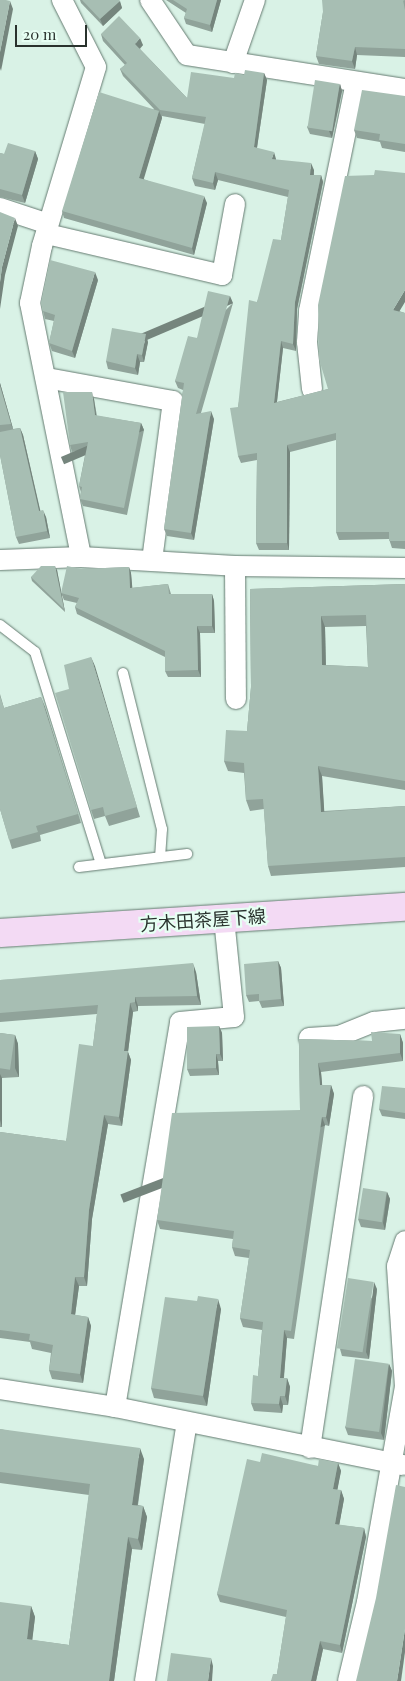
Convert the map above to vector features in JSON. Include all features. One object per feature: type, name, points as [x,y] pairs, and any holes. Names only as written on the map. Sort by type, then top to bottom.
[{"type":"street","points":[[62,0],[96,67],[48,229],[30,303],[81,557]]},
{"type":"street","points":[[150,0],[187,56],[405,89]]},
{"type":"street","points":[[233,64],[255,0]]},
{"type":"street","points":[[312,389],[306,342],[309,311],[356,83]]},
{"type":"street","points":[[0,208],[48,229],[222,275],[236,204]]},
{"type":"street","points":[[46,378],[173,401],[152,560]]},
{"type":"street","points":[[0,560],[81,557],[235,566],[405,568]]},
{"type":"street","points":[[235,566],[236,699]]},
{"type":"street","name":"方木田茶屋下線","points":[[0,933],[405,907]]},
{"type":"street","points":[[115,1407],[180,1022],[234,1017],[224,919]]},
{"type":"street","points":[[309,1038],[339,1036],[374,1022],[405,1019]]},
{"type":"street","points":[[310,1448],[363,1096]]},
{"type":"street","points":[[348,1681],[398,1464],[405,1387],[397,1266],[405,1241]]},
{"type":"street","points":[[0,1389],[115,1407],[188,1424],[398,1464]]},
{"type":"street","points":[[145,1681],[188,1424]]},
{"type":"lane","points":[[0,625],[35,652],[101,864]]},
{"type":"lane","points":[[123,674],[162,829],[160,857]]},
{"type":"lane","points":[[79,867],[188,854]]},
{"type":"building","points":[[0,0],[10,1],[0,52]]},
{"type":"building","points":[[82,0],[119,0],[120,1],[100,19]]},
{"type":"building","points":[[173,0],[217,0],[210,25],[184,18],[187,9]]},
{"type":"building","points":[[322,0],[403,0],[405,10],[405,49],[355,47],[352,61],[316,56],[323,12]]},
{"type":"building","points":[[119,16],[140,38],[135,44],[187,98],[191,72],[234,78],[235,73],[244,75],[245,70],[264,73],[254,147],[274,152],[272,159],[311,163],[310,175],[321,175],[295,302],[293,344],[281,341],[274,403],[328,389],[319,359],[318,305],[345,176],[374,175],[375,170],[405,173],[405,290],[393,310],[405,313],[405,541],[389,541],[389,532],[336,532],[336,433],[287,445],[287,543],[256,543],[257,453],[238,456],[230,408],[238,407],[249,300],[257,302],[273,239],[281,240],[289,190],[215,172],[213,183],[192,178],[206,117],[160,110],[120,69],[127,63],[101,34]]},
{"type":"building","points":[[315,80],[340,84],[332,131],[307,127]]},
{"type":"building","points":[[362,90],[405,96],[405,144],[379,140],[380,134],[354,130]]},
{"type":"building","points":[[99,92],[159,111],[139,178],[204,196],[192,248],[62,211]]},
{"type":"building","points":[[8,143],[35,151],[22,195],[0,189],[0,153],[4,154]]},
{"type":"building","points":[[0,212],[15,218],[0,282]]},
{"type":"building","points":[[50,260],[95,272],[72,351],[49,343],[55,315],[43,311],[41,303]]},
{"type":"building","points":[[208,291],[230,296],[196,414],[211,411],[191,533],[164,529],[184,383],[175,381],[188,336],[197,338]]},
{"type":"building","points":[[112,328],[146,334],[142,355],[137,354],[135,368],[106,361]]},
{"type":"building","points":[[0,386],[11,424],[0,425]]},
{"type":"building","points":[[63,392],[92,392],[95,415],[141,423],[124,508],[80,499],[82,487],[79,486],[88,442],[70,445]]},
{"type":"building","points":[[20,428],[39,511],[43,510],[47,531],[16,537],[0,455],[0,432]]},
{"type":"building","points":[[41,566],[55,566],[64,609],[31,577]]},
{"type":"building","points":[[67,566],[81,569],[129,567],[130,588],[168,584],[169,594],[212,594],[212,626],[197,626],[198,670],[165,671],[165,651],[75,607],[79,598],[61,593]]},
{"type":"building","points":[[405,584],[405,781],[318,766],[321,812],[405,806],[405,857],[268,866],[263,799],[246,800],[244,763],[224,761],[226,730],[247,731],[251,687],[250,589]],"holes":[[[366,615],[368,667],[322,665],[321,616]]]},
{"type":"building","points":[[91,657],[137,807],[105,816],[103,807],[91,810],[55,693],[69,689],[64,665]]},
{"type":"building","points":[[0,696],[4,708],[41,697],[78,814],[36,826],[38,832],[9,840],[0,809]]},
{"type":"building","points":[[278,961],[281,999],[259,1001],[259,994],[246,995],[244,964]]},
{"type":"building","points":[[193,963],[197,996],[135,997],[135,1002],[130,1003],[124,1051],[128,1051],[119,1117],[104,1115],[89,1210],[84,1277],[75,1277],[71,1314],[88,1317],[80,1374],[49,1370],[53,1345],[29,1340],[30,1334],[0,1330],[0,1132],[66,1141],[79,1044],[93,1046],[98,1005],[0,1013],[0,980]]},
{"type":"building","points":[[219,1026],[220,1054],[216,1054],[216,1068],[187,1069],[187,1027]]},
{"type":"building","points":[[371,1032],[400,1034],[400,1053],[318,1063],[320,1085],[331,1085],[326,1117],[322,1117],[291,1331],[284,1330],[280,1378],[287,1378],[285,1396],[280,1396],[279,1404],[251,1403],[253,1375],[258,1376],[263,1322],[240,1318],[250,1250],[232,1247],[234,1231],[157,1220],[172,1113],[300,1110],[299,1039],[372,1041]]},
{"type":"building","points":[[0,1033],[15,1035],[10,1070],[0,1068]]},
{"type":"building","points":[[382,1086],[405,1088],[405,1113],[379,1109]]},
{"type":"building","points":[[363,1188],[387,1192],[382,1222],[358,1219]]},
{"type":"building","points":[[348,1278],[374,1282],[363,1352],[337,1348]]},
{"type":"building","points":[[198,1296],[218,1299],[203,1396],[151,1388],[165,1297],[197,1301]]},
{"type":"building","points":[[355,1359],[389,1364],[379,1432],[345,1427]]},
{"type":"building","points":[[0,1429],[140,1448],[132,1505],[143,1506],[138,1539],[128,1537],[109,1681],[0,1681],[0,1602],[31,1606],[27,1639],[69,1645],[90,1484],[0,1472]]},
{"type":"building","points":[[262,1453],[318,1466],[319,1459],[338,1463],[333,1489],[341,1490],[335,1524],[364,1528],[340,1645],[320,1641],[311,1681],[271,1681],[273,1674],[277,1674],[287,1610],[217,1594],[247,1459],[260,1462]]},
{"type":"building","points":[[396,1485],[405,1487],[405,1629],[397,1681],[356,1681],[376,1598]]},
{"type":"building","points":[[171,1653],[211,1658],[208,1681],[167,1681]]}]
